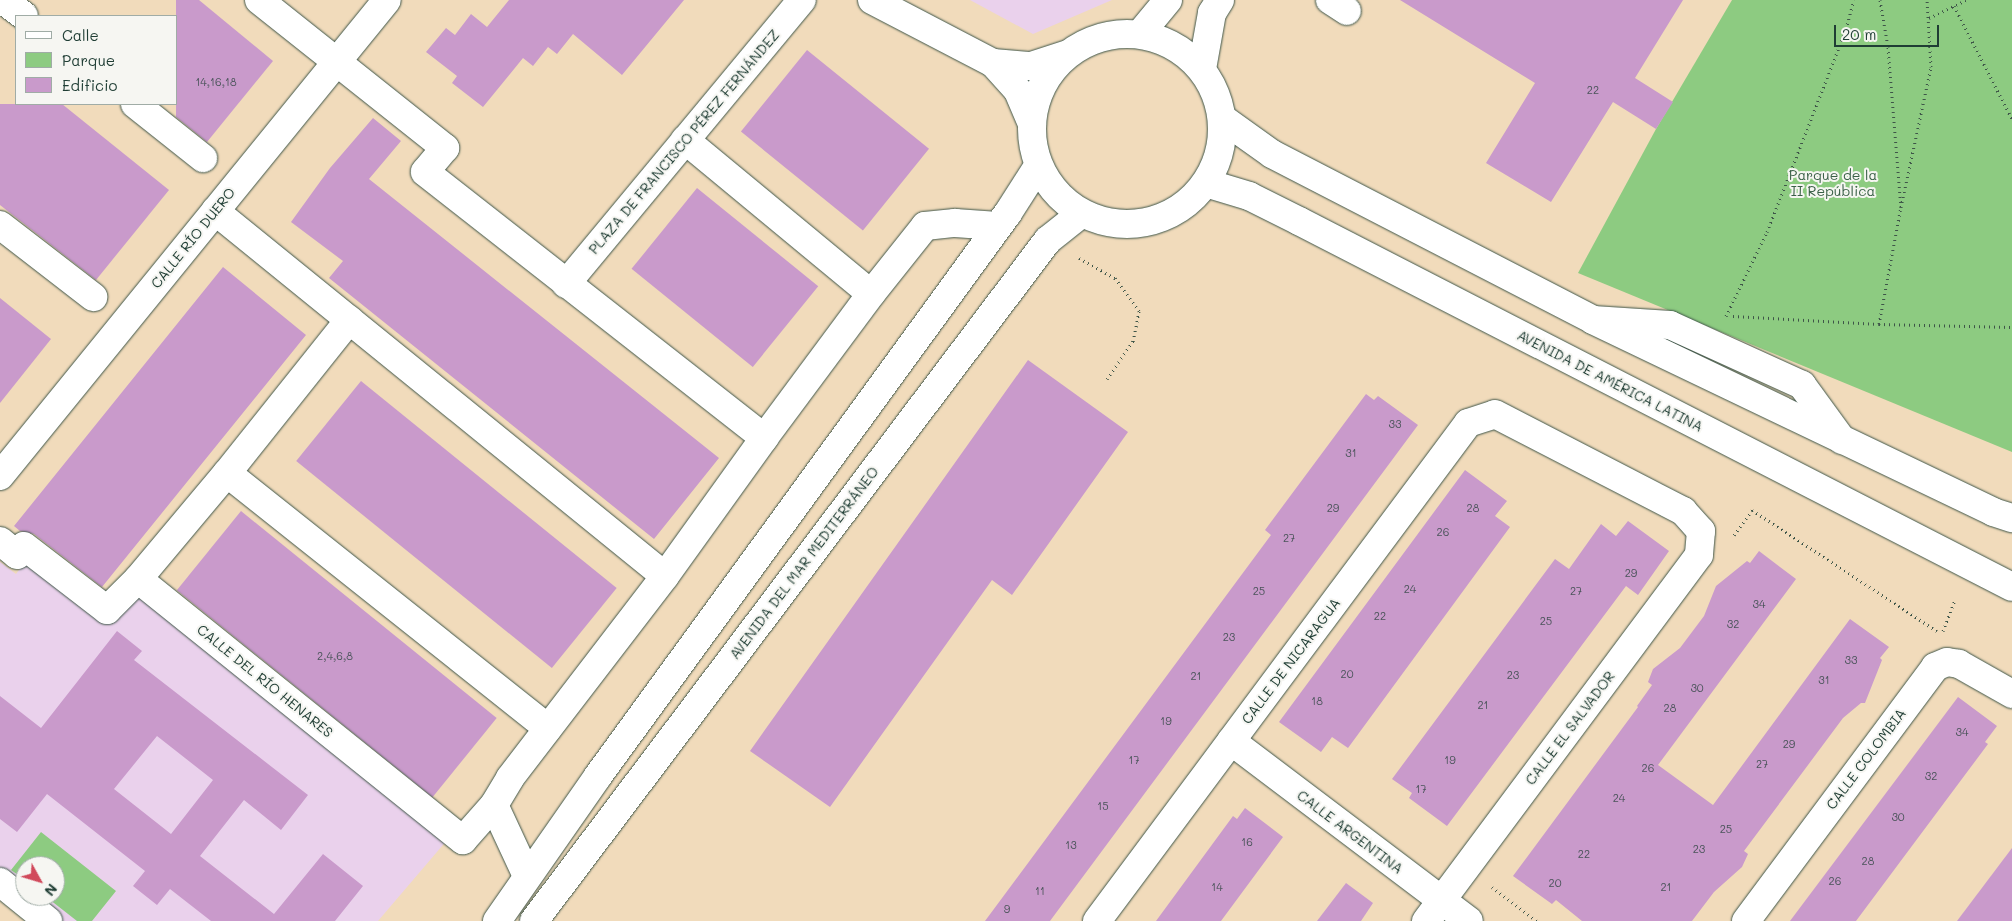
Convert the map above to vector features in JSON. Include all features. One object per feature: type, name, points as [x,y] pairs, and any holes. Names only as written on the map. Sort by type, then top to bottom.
[{"type":"street","points":[[3,0],[23,15]]},
{"type":"street","points":[[259,0],[445,148],[425,172],[764,438]]},
{"type":"street","name":"CALLE RÍO DUERO","points":[[0,476],[387,0]]},
{"type":"street","name":"PLAZA DE FRANCISCO PÉREZ FERNÁNDEZ","points":[[566,284],[802,0]]},
{"type":"street","points":[[872,0],[993,63],[1018,92],[1032,124]]},
{"type":"street","points":[[1140,34],[1168,0]]},
{"type":"street","points":[[1202,70],[1212,13],[1220,0]]},
{"type":"street","points":[[993,63],[1031,66],[1067,54],[1089,41],[1114,34],[1140,34],[1164,40],[1178,48],[1202,70],[1216,93],[1223,119],[1221,149],[1206,183],[1194,197],[1173,213],[1148,223],[1121,225],[1095,220],[1082,213],[1049,186],[1038,166],[1033,147],[1032,124],[1036,98],[1049,74],[1067,54]]},
{"type":"street","points":[[136,105],[203,158]]},
{"type":"street","points":[[1223,119],[1272,154],[1593,320],[1993,512],[2012,518]]},
{"type":"street","points":[[685,140],[871,294]]},
{"type":"street","points":[[497,921],[527,876],[998,226],[1038,166]]},
{"type":"street","name":"AVENIDA DE AMÉRICA LATINA","points":[[1206,183],[1249,196],[1299,221],[1967,566],[2012,587]]},
{"type":"street","points":[[215,211],[665,576]]},
{"type":"street","name":"AVENIDA DEL MAR MEDITERRÁNEO","points":[[534,921],[1048,240],[1082,213]]},
{"type":"street","points":[[527,876],[494,805],[510,778],[665,576],[764,438],[871,294],[925,226],[955,223],[998,226]]},
{"type":"street","points":[[0,225],[93,297]]},
{"type":"street","points":[[0,541],[17,555],[24,546],[107,610],[138,579],[227,473],[349,320]]},
{"type":"street","name":"CALLE EL SALVADOR","points":[[1433,911],[1699,555],[1701,531],[1683,511],[1496,414]]},
{"type":"street","name":"CALLE DE NICARAGUA","points":[[1097,921],[1468,423],[1496,414]]},
{"type":"street","points":[[227,473],[548,728]]},
{"type":"street","points":[[1967,566],[2012,598]]},
{"type":"street","name":"CALLE DEL RÍO HENARES","points":[[138,579],[463,840],[494,805]]},
{"type":"street","name":"CALLE COLOMBIA","points":[[1746,921],[1935,667],[1947,662],[1959,664],[2012,694]]},
{"type":"street","name":"CALLE ARGENTINA","points":[[1231,741],[1433,911],[1469,921]]},
{"type":"street","points":[[0,882],[48,921]]},
{"type":"path","points":[[1726,316],[1767,232],[1846,30],[1854,0]]},
{"type":"path","points":[[1880,0],[1888,47],[1901,207]]},
{"type":"path","points":[[1879,324],[1901,207],[1931,67],[1927,0]]},
{"type":"path","points":[[1928,18],[1966,0]]},
{"type":"path","points":[[1954,6],[2012,119]]},
{"type":"path","points":[[1075,255],[1115,278],[1139,310],[1133,341],[1107,379]]},
{"type":"path","points":[[1716,316],[1879,324],[2012,327]]},
{"type":"path","points":[[1728,542],[1752,510],[1942,634],[1955,599]]},
{"type":"path","points":[[1489,885],[1537,921]]},
{"type":"shaded area","points":[[970,0],[1112,0],[1033,34]]},
{"type":"shaded area","points":[[28,558],[108,620],[136,590],[448,839],[378,921],[59,921],[40,906],[65,906],[65,856],[15,856],[15,886],[0,874],[0,562],[16,574]]},
{"type":"green space","name":"Parque de la II República","points":[[1732,0],[2012,0],[2012,452],[1578,273],[1656,129]]},
{"type":"green space","points":[[41,832],[116,891],[92,921],[77,921],[58,906],[65,906],[65,856],[22,856]]},
{"type":"green space","points":[[15,865],[15,873],[11,870]]},
{"type":"building","points":[[176,0],[199,0],[273,61],[207,142],[176,117],[176,105],[178,105],[178,15],[176,15]]},
{"type":"building","points":[[509,0],[684,0],[622,75],[573,34],[557,54],[548,47],[533,66],[523,58],[483,107],[452,83],[457,76],[426,52],[446,28],[455,35],[471,14],[487,27]]},
{"type":"building","points":[[1400,0],[1683,0],[1635,78],[1673,102],[1656,129],[1613,102],[1551,202],[1486,163],[1535,83]]},
{"type":"building","points":[[807,50],[929,149],[863,230],[741,132]]},
{"type":"building","points":[[0,104],[63,105],[169,190],[96,280],[0,205]]},
{"type":"building","points":[[373,118],[401,141],[369,179],[719,458],[654,539],[329,278],[343,261],[291,222],[330,168]]},
{"type":"building","points":[[697,188],[818,286],[753,367],[632,269]]},
{"type":"building","points":[[223,267],[306,335],[102,587],[34,534],[20,531],[14,526]]},
{"type":"building","points":[[0,298],[51,339],[0,403]]},
{"type":"building","points":[[1028,360],[1128,432],[1012,595],[992,580],[830,807],[750,751]]},
{"type":"building","points":[[361,381],[617,588],[552,668],[296,461]]},
{"type":"building","points":[[1366,394],[1374,400],[1378,396],[1418,425],[1050,921],[985,921],[1271,535],[1265,530]]},
{"type":"building","points":[[1465,470],[1507,501],[1495,516],[1510,527],[1348,748],[1332,737],[1321,752],[1279,722]]},
{"type":"building","points":[[241,511],[497,718],[432,797],[177,590]]},
{"type":"building","points":[[1628,521],[1669,551],[1638,595],[1626,586],[1447,826],[1409,798],[1412,793],[1392,779],[1555,559],[1569,569],[1601,524],[1616,536]]},
{"type":"building","points":[[1759,551],[1796,579],[1658,765],[1713,805],[1850,619],[1889,647],[1880,658],[1882,660],[1865,703],[1861,703],[1843,718],[1744,851],[1748,854],[1742,867],[1714,892],[1692,921],[1582,921],[1556,900],[1552,904],[1513,876],[1638,707],[1652,685],[1648,682],[1653,669],[1680,648],[1704,616],[1716,586],[1747,561],[1750,563]]},
{"type":"building","points":[[117,631],[142,651],[134,660],[308,795],[281,830],[244,800],[200,856],[274,914],[323,854],[363,886],[335,921],[211,921],[170,889],[157,905],[133,886],[145,871],[47,794],[17,832],[0,819],[0,696],[41,728]],"holes":[[[157,736],[213,780],[171,834],[114,789]]]},
{"type":"building","points":[[1958,697],[1997,726],[1985,742],[1988,744],[1856,921],[1790,921]]},
{"type":"building","points":[[1245,808],[1283,837],[1221,921],[1156,921],[1233,816],[1237,819]]},
{"type":"building","points":[[2012,848],[2012,921],[1957,921]]},
{"type":"building","points":[[1346,883],[1373,903],[1361,921],[1317,921]]}]
